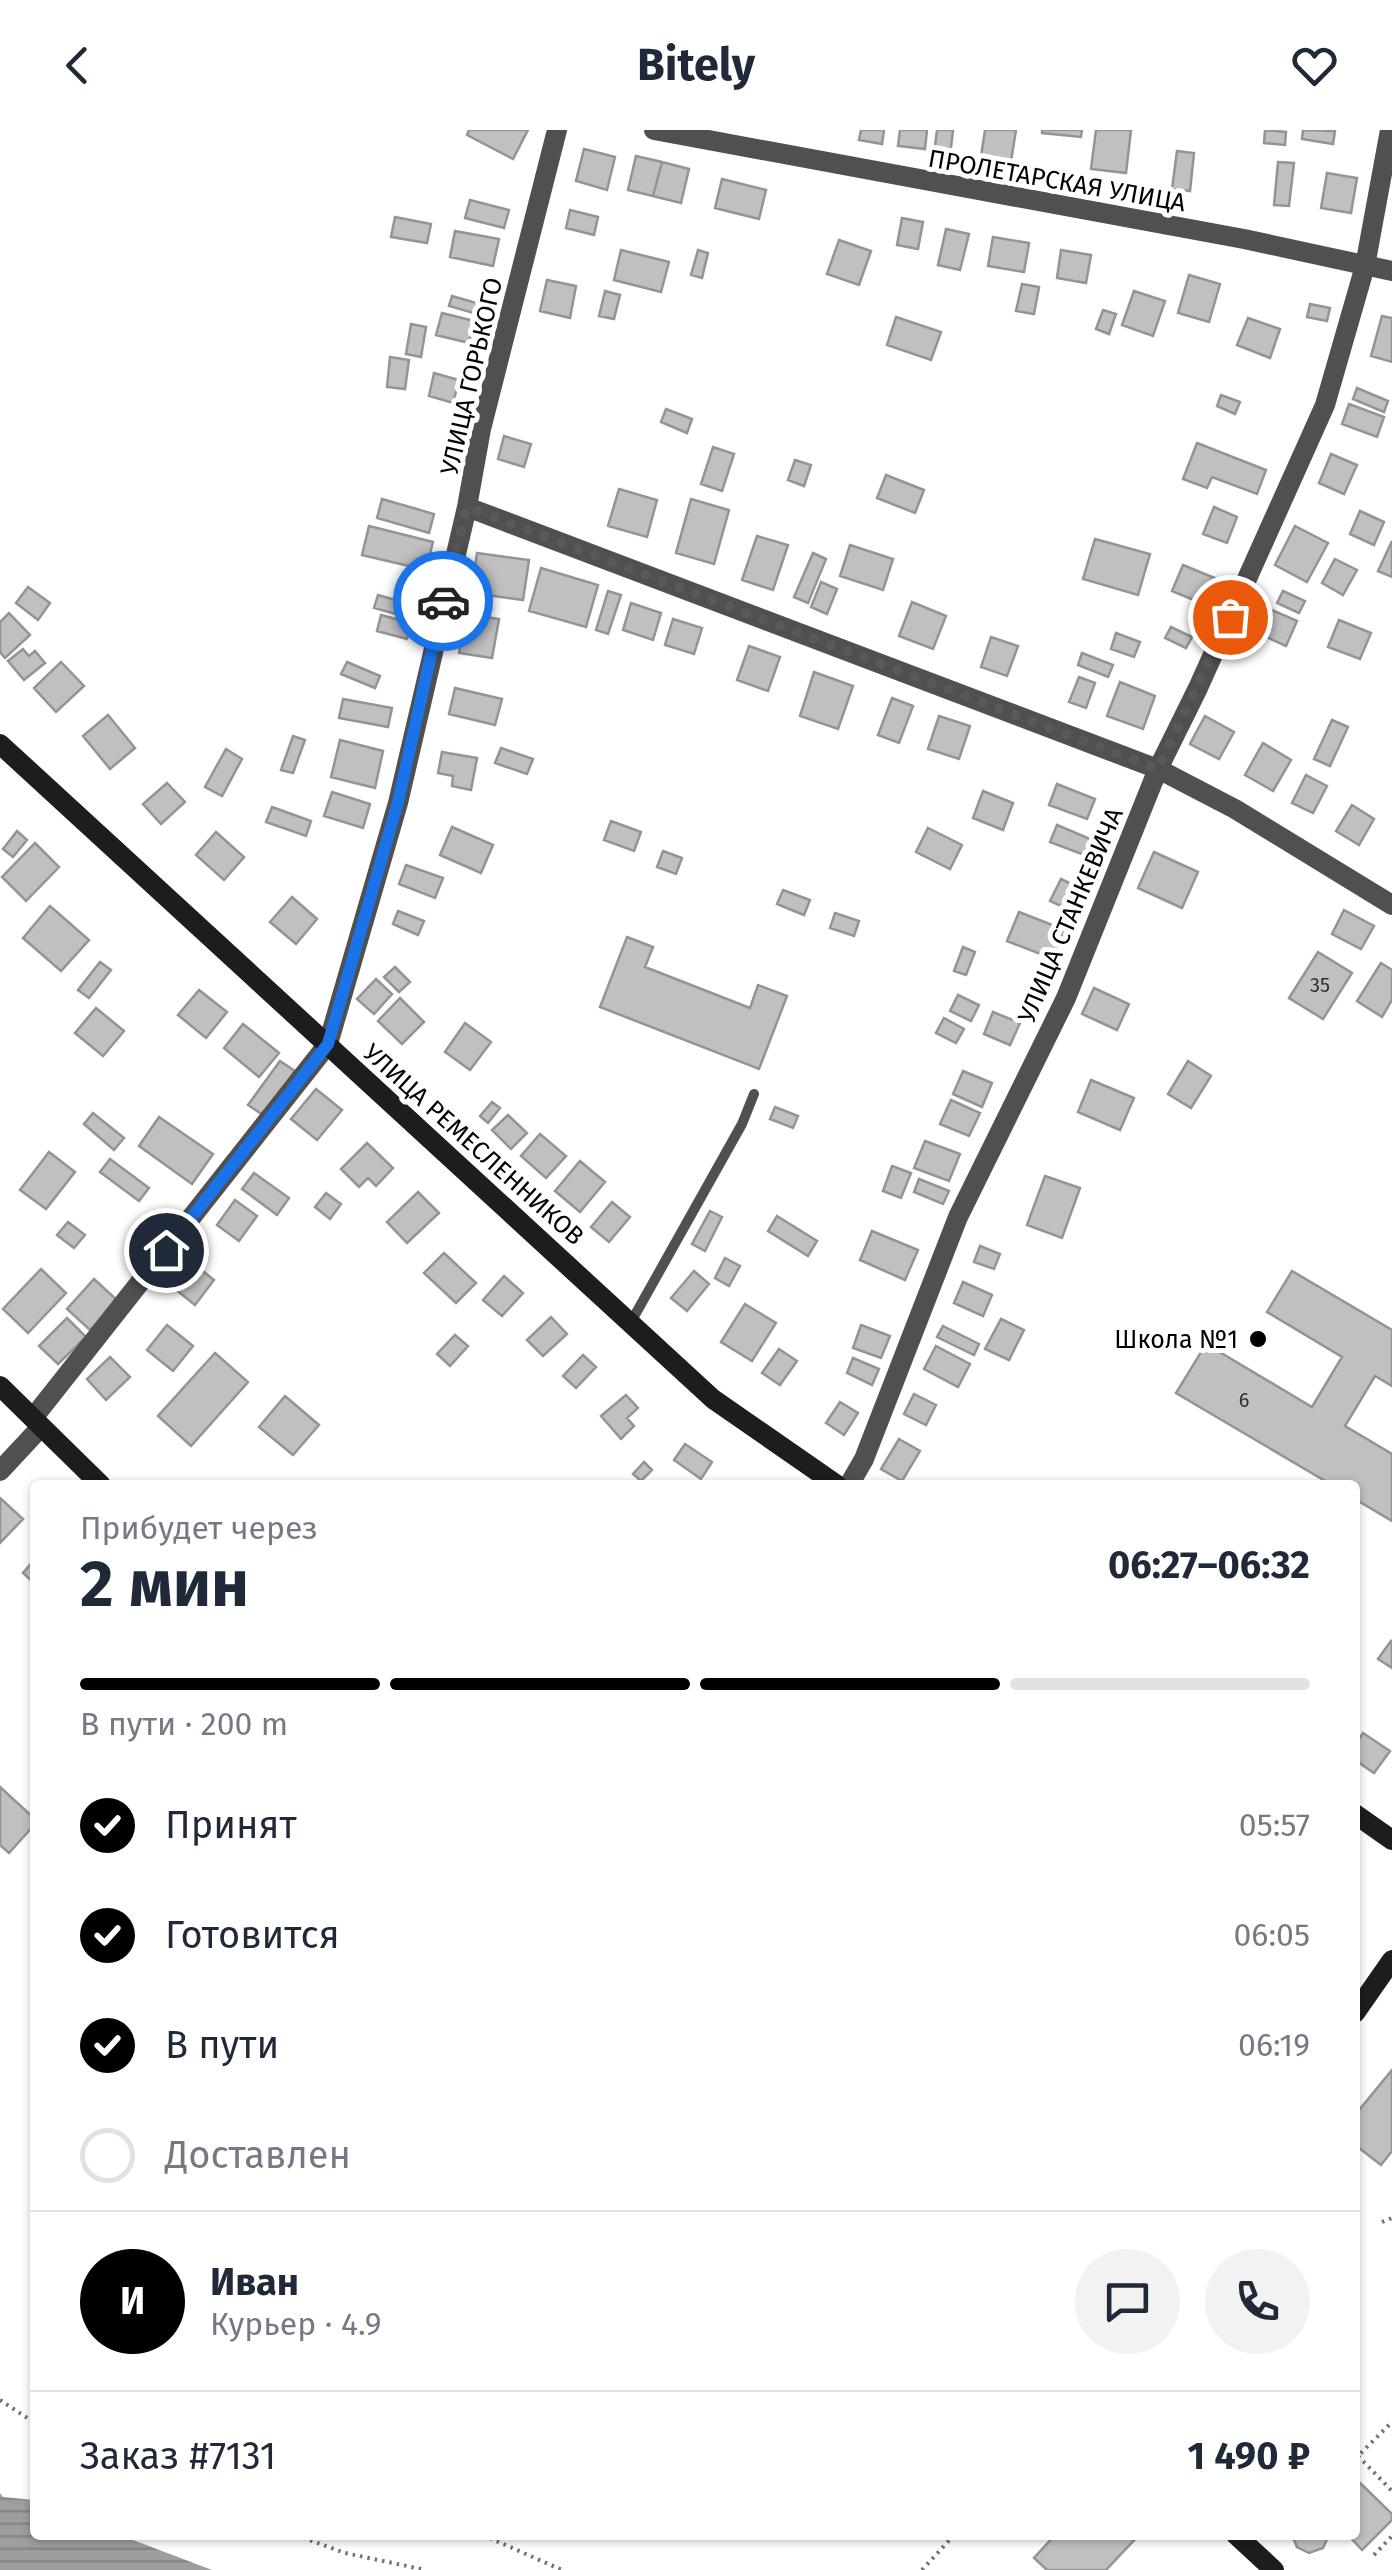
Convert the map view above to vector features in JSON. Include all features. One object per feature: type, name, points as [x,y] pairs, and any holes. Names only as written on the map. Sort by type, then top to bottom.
[{"type":"street","name":"УЛИЦА ГОРЬКОГО","points":[[0,1470],[328,1044],[398,802],[467,507],[481,429],[557,130]]},
{"type":"street","name":"ПРОЛЕТАРСКАЯ УЛИЦА","points":[[654,130],[1244,240],[1392,272]]},
{"type":"street","name":"УЛИЦА СТАНКЕВИЧА","points":[[852,1480],[864,1459],[958,1217],[1066,998],[1158,769],[1324,405],[1366,266],[1390,130]]},
{"type":"street","points":[[467,507],[1158,769],[1236,809],[1392,905]]},
{"type":"street","name":"УЛИЦА РЕМЕСЛЕННИКОВ","points":[[0,744],[713,1399],[830,1480]]},
{"type":"street","points":[[0,1386],[96,1480]]},
{"type":"street","points":[[1360,1818],[1392,1840]]},
{"type":"street","points":[[1360,2006],[1392,1960]]},
{"type":"street","points":[[1241,2540],[1274,2570]]},
{"type":"lane","points":[[631,1322],[742,1124],[754,1094]]},
{"type":"path","points":[[1382,2222],[1392,2218]]},
{"type":"path","points":[[0,2400],[30,2420]]},
{"type":"path","points":[[1360,2451],[1392,2422]]},
{"type":"path","points":[[1360,2459],[1392,2491]]},
{"type":"path","points":[[1374,2555],[1392,2536]]},
{"type":"path","points":[[310,2540],[345,2553],[426,2570]]},
{"type":"path","points":[[493,2540],[562,2570]]},
{"type":"path","points":[[922,2570],[949,2540]]},
{"type":"shaded area","points":[[0,2493],[3,2497],[30,2500],[30,2540],[133,2540],[212,2570],[0,2570]]},
{"type":"building","points":[[469,130],[528,130],[513,159],[467,135]]},
{"type":"building","points":[[861,130],[884,130],[882,144],[859,140]]},
{"type":"building","points":[[900,130],[927,130],[925,149],[898,146]]},
{"type":"building","points":[[937,130],[953,130],[950,156],[934,154]]},
{"type":"building","points":[[985,130],[1016,130],[1010,168],[980,163]]},
{"type":"building","points":[[1042,130],[1082,130],[1081,137]]},
{"type":"building","points":[[1096,130],[1131,130],[1126,173],[1091,169]]},
{"type":"building","points":[[1265,130],[1286,132],[1285,145],[1264,143]]},
{"type":"building","points":[[1303,130],[1335,131],[1333,144],[1302,139]]},
{"type":"building","points":[[584,149],[615,157],[607,190],[576,181]]},
{"type":"building","points":[[1177,151],[1194,153],[1190,191],[1172,189]]},
{"type":"building","points":[[636,156],[662,162],[653,196],[628,190]]},
{"type":"building","points":[[662,162],[689,169],[681,203],[653,196]]},
{"type":"building","points":[[1278,162],[1294,163],[1289,206],[1274,205]]},
{"type":"building","points":[[1327,173],[1357,178],[1351,213],[1321,208]]},
{"type":"building","points":[[722,179],[766,190],[759,219],[715,208]]},
{"type":"building","points":[[470,200],[509,210],[504,228],[465,218]]},
{"type":"building","points":[[570,210],[598,217],[594,235],[566,228]]},
{"type":"building","points":[[395,217],[431,224],[427,243],[391,237]]},
{"type":"building","points":[[902,218],[923,222],[918,249],[897,245]]},
{"type":"building","points":[[946,229],[969,234],[960,270],[938,265]]},
{"type":"building","points":[[455,231],[499,239],[493,266],[450,257]]},
{"type":"building","points":[[993,237],[1029,243],[1024,272],[988,266]]},
{"type":"building","points":[[839,240],[871,251],[859,285],[827,274]]},
{"type":"building","points":[[621,250],[669,262],[661,292],[614,280]]},
{"type":"building","points":[[698,250],[708,253],[702,278],[691,275]]},
{"type":"building","points":[[1061,250],[1091,255],[1086,283],[1057,278]]},
{"type":"building","points":[[1189,275],[1220,284],[1209,322],[1178,313]]},
{"type":"building","points":[[547,280],[576,286],[570,318],[540,311]]},
{"type":"building","points":[[1022,284],[1039,287],[1034,314],[1016,311]]},
{"type":"building","points":[[605,291],[620,295],[614,319],[599,316]]},
{"type":"building","points":[[1134,291],[1165,301],[1153,336],[1122,325]]},
{"type":"building","points":[[452,296],[480,304],[477,314],[449,306]]},
{"type":"building","points":[[1310,304],[1330,308],[1327,321],[1307,317]]},
{"type":"building","points":[[1103,310],[1116,314],[1109,334],[1096,329]]},
{"type":"building","points":[[442,313],[474,321],[469,343],[436,335]]},
{"type":"building","points":[[1382,316],[1392,318],[1392,362],[1371,356]]},
{"type":"building","points":[[896,317],[941,332],[931,360],[887,345]]},
{"type":"building","points":[[1248,318],[1280,329],[1270,358],[1237,345]]},
{"type":"building","points":[[411,324],[426,327],[421,357],[406,354]]},
{"type":"building","points":[[390,357],[409,360],[405,389],[387,387]]},
{"type":"building","points":[[434,373],[459,380],[453,403],[429,396]]},
{"type":"building","points":[[1357,388],[1388,401],[1384,412],[1353,399]]},
{"type":"building","points":[[1221,395],[1240,402],[1235,414],[1217,406]]},
{"type":"building","points":[[1349,404],[1384,417],[1377,437],[1342,424]]},
{"type":"building","points":[[666,409],[692,419],[687,433],[661,422]]},
{"type":"building","points":[[504,436],[531,444],[524,467],[498,459]]},
{"type":"building","points":[[1197,443],[1266,470],[1257,494],[1212,477],[1207,488],[1183,479]]},
{"type":"building","points":[[713,447],[734,454],[722,491],[701,484]]},
{"type":"building","points":[[1331,454],[1357,465],[1344,494],[1319,483]]},
{"type":"building","points":[[795,460],[811,465],[804,486],[788,480]]},
{"type":"building","points":[[886,475],[924,490],[915,513],[877,498]]},
{"type":"building","points":[[619,489],[657,500],[647,537],[608,526]]},
{"type":"building","points":[[382,499],[434,514],[429,533],[377,518]]},
{"type":"building","points":[[691,499],[729,510],[714,564],[676,553]]},
{"type":"building","points":[[1214,507],[1237,517],[1227,543],[1203,534]]},
{"type":"building","points":[[1360,511],[1384,522],[1374,545],[1350,534]]},
{"type":"building","points":[[369,526],[433,542],[426,570],[362,555]]},
{"type":"building","points":[[1295,526],[1328,543],[1307,582],[1275,565]]},
{"type":"building","points":[[757,536],[788,545],[773,590],[742,580]]},
{"type":"building","points":[[1095,539],[1150,554],[1138,595],[1083,579]]},
{"type":"building","points":[[1392,541],[1392,577],[1378,571]]},
{"type":"building","points":[[850,545],[893,559],[883,590],[840,576]]},
{"type":"building","points":[[477,553],[529,560],[523,600],[471,593]]},
{"type":"building","points":[[813,553],[826,559],[808,603],[794,597]]},
{"type":"building","points":[[1335,559],[1357,570],[1343,595],[1322,583]]},
{"type":"building","points":[[1183,565],[1217,579],[1206,605],[1172,591]]},
{"type":"building","points":[[541,568],[598,585],[586,627],[529,611]]},
{"type":"building","points":[[821,582],[837,589],[827,614],[811,607]]},
{"type":"building","points":[[28,587],[50,603],[38,620],[16,603]]},
{"type":"building","points":[[608,591],[621,595],[608,634],[596,630]]},
{"type":"building","points":[[1283,591],[1305,601],[1299,613],[1277,603]]},
{"type":"building","points":[[378,595],[413,605],[410,618],[374,608]]},
{"type":"building","points":[[912,602],[946,616],[933,649],[899,636]]},
{"type":"building","points":[[631,603],[661,613],[653,640],[623,630]]},
{"type":"building","points":[[1256,603],[1297,621],[1286,646],[1245,627]]},
{"type":"building","points":[[9,613],[30,635],[5,658],[0,652],[0,622]]},
{"type":"building","points":[[466,614],[499,619],[492,658],[459,653]]},
{"type":"building","points":[[381,615],[411,623],[407,639],[377,631]]},
{"type":"building","points":[[673,619],[702,628],[694,654],[665,645]]},
{"type":"building","points":[[1339,620],[1371,633],[1360,659],[1328,647]]},
{"type":"building","points":[[1171,627],[1192,637],[1186,648],[1165,638]]},
{"type":"building","points":[[1116,633],[1140,642],[1134,657],[1111,649]]},
{"type":"building","points":[[991,637],[1018,646],[1007,676],[981,667]]},
{"type":"building","points":[[749,646],[780,657],[768,691],[737,680]]},
{"type":"building","points":[[23,649],[29,656],[35,651],[45,663],[24,680],[8,661]]},
{"type":"building","points":[[1082,653],[1113,665],[1108,677],[1078,665]]},
{"type":"building","points":[[61,662],[84,686],[56,712],[34,688]]},
{"type":"building","points":[[347,662],[380,676],[375,688],[341,674]]},
{"type":"building","points":[[814,672],[853,686],[838,729],[800,716]]},
{"type":"building","points":[[1079,677],[1095,683],[1086,708],[1069,702]]},
{"type":"building","points":[[1120,682],[1155,696],[1143,729],[1107,716]]},
{"type":"building","points":[[455,688],[502,699],[495,725],[449,714]]},
{"type":"building","points":[[892,698],[913,706],[899,743],[878,735]]},
{"type":"building","points":[[343,699],[392,708],[388,727],[339,718]]},
{"type":"building","points":[[108,715],[135,748],[110,769],[83,736]]},
{"type":"building","points":[[939,716],[970,726],[959,759],[928,749]]},
{"type":"building","points":[[1205,716],[1234,732],[1219,759],[1190,744]]},
{"type":"building","points":[[1332,720],[1348,727],[1330,766],[1314,759]]},
{"type":"building","points":[[293,736],[305,740],[293,773],[281,770]]},
{"type":"building","points":[[340,740],[383,751],[375,788],[331,777]]},
{"type":"building","points":[[1263,743],[1291,760],[1273,791],[1245,775]]},
{"type":"building","points":[[501,748],[533,759],[527,774],[495,763]]},
{"type":"building","points":[[226,749],[242,759],[222,796],[205,787]]},
{"type":"building","points":[[442,752],[477,758],[471,790],[452,786],[453,776],[438,773]]},
{"type":"building","points":[[1306,775],[1327,786],[1313,813],[1292,803]]},
{"type":"building","points":[[167,783],[185,802],[161,824],[143,804]]},
{"type":"building","points":[[1057,784],[1095,799],[1087,819],[1049,805]]},
{"type":"building","points":[[983,791],[1013,803],[1003,830],[973,818]]},
{"type":"building","points":[[332,792],[370,804],[363,828],[324,816]]},
{"type":"building","points":[[1352,805],[1374,819],[1359,845],[1336,831]]},
{"type":"building","points":[[272,807],[311,821],[306,836],[266,822]]},
{"type":"building","points":[[611,821],[641,832],[634,851],[604,840]]},
{"type":"building","points":[[1057,825],[1090,839],[1084,855],[1050,842]]},
{"type":"building","points":[[452,827],[493,845],[481,873],[440,855]]},
{"type":"building","points":[[928,828],[962,845],[950,869],[916,852]]},
{"type":"building","points":[[17,831],[27,840],[13,857],[3,849]]},
{"type":"building","points":[[216,832],[244,857],[224,880],[196,855]]},
{"type":"building","points":[[35,843],[59,867],[26,901],[2,877]]},
{"type":"building","points":[[663,851],[682,858],[676,874],[657,867]]},
{"type":"building","points":[[1154,852],[1198,872],[1182,908],[1138,888]]},
{"type":"building","points":[[406,865],[443,878],[435,898],[399,884]]},
{"type":"building","points":[[1061,879],[1084,890],[1074,912],[1050,901]]},
{"type":"building","points":[[783,890],[810,900],[804,915],[777,904]]},
{"type":"building","points":[[292,897],[317,919],[296,944],[270,922]]},
{"type":"building","points":[[50,906],[89,940],[61,971],[23,938]]},
{"type":"building","points":[[1344,910],[1374,926],[1361,949],[1332,934]]},
{"type":"building","points":[[398,911],[424,921],[418,935],[393,924]]},
{"type":"building","points":[[1019,912],[1065,930],[1053,959],[1007,941]]},
{"type":"building","points":[[835,913],[859,921],[854,936],[830,928]]},
{"type":"building","points":[[627,937],[653,947],[645,967],[750,1008],[758,985],[787,996],[759,1069],[600,1007]]},
{"type":"building","points":[[963,947],[975,952],[966,975],[954,971]]},
{"type":"building","points":[[1318,952],[1352,973],[1323,1019],[1289,998]]},
{"type":"building","points":[[100,962],[111,970],[89,998],[78,990]]},
{"type":"building","points":[[1381,963],[1392,970],[1392,1000],[1382,1017],[1357,1001]]},
{"type":"building","points":[[395,967],[410,982],[399,992],[384,977]]},
{"type":"building","points":[[376,979],[392,994],[374,1014],[357,999]]},
{"type":"building","points":[[1094,988],[1129,1004],[1117,1030],[1082,1014]]},
{"type":"building","points":[[199,990],[227,1012],[206,1038],[178,1015]]},
{"type":"building","points":[[958,995],[979,1005],[971,1021],[950,1011]]},
{"type":"building","points":[[400,998],[424,1022],[402,1044],[378,1021]]},
{"type":"building","points":[[96,1008],[124,1031],[103,1056],[75,1033]]},
{"type":"building","points":[[993,1012],[1020,1023],[1010,1045],[984,1034]]},
{"type":"building","points":[[944,1018],[964,1029],[956,1043],[936,1033]]},
{"type":"building","points":[[465,1023],[491,1042],[470,1070],[445,1052]]},
{"type":"building","points":[[243,1024],[279,1053],[259,1077],[224,1048]]},
{"type":"building","points":[[280,1061],[295,1071],[263,1115],[248,1105]]},
{"type":"building","points":[[1188,1061],[1211,1076],[1191,1108],[1168,1094]]},
{"type":"building","points":[[963,1071],[992,1083],[982,1107],[953,1094]]},
{"type":"building","points":[[1091,1080],[1134,1098],[1120,1130],[1078,1112]]},
{"type":"building","points":[[316,1089],[342,1110],[317,1140],[291,1119]]},
{"type":"building","points":[[951,1100],[980,1113],[969,1136],[940,1124]]},
{"type":"building","points":[[492,1102],[500,1108],[488,1123],[480,1116]]},
{"type":"building","points":[[775,1107],[798,1116],[793,1128],[770,1119]]},
{"type":"building","points":[[93,1113],[124,1138],[114,1150],[84,1124]]},
{"type":"building","points":[[508,1115],[527,1133],[511,1149],[492,1130]]},
{"type":"building","points":[[159,1117],[213,1154],[192,1184],[139,1146]]},
{"type":"building","points":[[540,1134],[566,1156],[546,1178],[521,1156]]},
{"type":"building","points":[[925,1141],[960,1154],[949,1181],[914,1168]]},
{"type":"building","points":[[367,1143],[393,1168],[376,1186],[368,1178],[359,1187],[341,1169]]},
{"type":"building","points":[[49,1152],[75,1172],[46,1209],[20,1190]]},
{"type":"building","points":[[110,1159],[149,1188],[139,1201],[100,1172]]},
{"type":"building","points":[[580,1161],[605,1182],[580,1212],[555,1191]]},
{"type":"building","points":[[892,1166],[911,1173],[901,1198],[883,1191]]},
{"type":"building","points":[[254,1173],[289,1198],[277,1215],[242,1189]]},
{"type":"building","points":[[1045,1176],[1080,1188],[1062,1238],[1027,1225]]},
{"type":"building","points":[[919,1179],[949,1191],[943,1204],[914,1192]]},
{"type":"building","points":[[418,1192],[439,1213],[407,1243],[387,1222]]},
{"type":"building","points":[[326,1193],[341,1204],[330,1219],[315,1207]]},
{"type":"building","points":[[235,1200],[257,1216],[239,1241],[217,1225]]},
{"type":"building","points":[[612,1202],[630,1217],[609,1242],[591,1227]]},
{"type":"building","points":[[710,1211],[722,1217],[705,1251],[692,1244]]},
{"type":"building","points":[[777,1216],[817,1241],[808,1256],[768,1231]]},
{"type":"building","points":[[68,1222],[85,1235],[74,1248],[57,1235]]},
{"type":"building","points":[[872,1231],[918,1250],[905,1280],[860,1260]]},
{"type":"building","points":[[980,1246],[1000,1254],[994,1269],[974,1262]]},
{"type":"building","points":[[444,1253],[476,1283],[456,1303],[424,1273]]},
{"type":"building","points":[[725,1258],[740,1266],[729,1286],[715,1278]]},
{"type":"building","points":[[189,1260],[214,1280],[195,1305],[170,1285]]},
{"type":"building","points":[[41,1269],[66,1293],[28,1333],[3,1309]]},
{"type":"building","points":[[694,1271],[709,1284],[687,1311],[671,1298]]},
{"type":"building","points":[[1292,1271],[1392,1330],[1392,1386],[1375,1376],[1345,1426],[1392,1454],[1392,1521],[1360,1502],[1360,1480],[1324,1480],[1176,1393],[1206,1344],[1312,1407],[1342,1357],[1267,1312]]},
{"type":"building","points":[[504,1276],[523,1293],[502,1316],[483,1300]]},
{"type":"building","points":[[94,1279],[118,1301],[90,1330],[67,1309]]},
{"type":"building","points":[[963,1282],[992,1295],[983,1316],[954,1303]]},
{"type":"building","points":[[745,1304],[776,1323],[752,1361],[721,1342]]},
{"type":"building","points":[[551,1317],[567,1334],[543,1356],[527,1340]]},
{"type":"building","points":[[67,1318],[86,1337],[58,1364],[39,1346]]},
{"type":"building","points":[[1001,1319],[1024,1330],[1009,1360],[985,1349]]},
{"type":"building","points":[[167,1325],[193,1346],[173,1371],[147,1350]]},
{"type":"building","points":[[861,1325],[890,1336],[881,1358],[853,1348]]},
{"type":"building","points":[[943,1326],[979,1344],[974,1355],[937,1337]]},
{"type":"building","points":[[455,1335],[468,1346],[450,1366],[437,1354]]},
{"type":"building","points":[[936,1346],[970,1364],[958,1387],[924,1369]]},
{"type":"building","points":[[779,1349],[797,1361],[780,1385],[762,1373]]},
{"type":"building","points":[[215,1353],[248,1382],[191,1446],[158,1416]]},
{"type":"building","points":[[583,1355],[596,1367],[576,1388],[563,1376]]},
{"type":"building","points":[[110,1357],[130,1377],[106,1400],[87,1379]]},
{"type":"building","points":[[853,1358],[879,1369],[872,1385],[847,1373]]},
{"type":"building","points":[[914,1394],[936,1405],[926,1425],[904,1414]]},
{"type":"building","points":[[626,1395],[638,1408],[627,1418],[634,1426],[621,1439],[601,1416]]},
{"type":"building","points":[[285,1396],[319,1425],[293,1455],[259,1427]]},
{"type":"building","points":[[840,1402],[858,1413],[844,1435],[826,1423]]},
{"type":"building","points":[[899,1439],[920,1451],[903,1480],[881,1469]]},
{"type":"building","points":[[685,1444],[712,1462],[701,1479],[674,1460]]},
{"type":"building","points":[[644,1462],[652,1470],[642,1480],[633,1474]]},
{"type":"building","points":[[0,1498],[23,1519],[0,1543]]},
{"type":"building","points":[[1392,1642],[1392,1668],[1378,1659]]},
{"type":"building","points":[[1363,1733],[1390,1751],[1374,1773],[1360,1763]]},
{"type":"building","points":[[0,1787],[30,1814],[30,1830],[9,1853],[0,1845]]},
{"type":"building","points":[[1392,2070],[1392,2151],[1381,2165],[1360,2149],[1360,2109]]},
{"type":"building","points":[[1360,2483],[1392,2514],[1392,2520],[1362,2550],[1353,2540],[1360,2540]]},
{"type":"building","points":[[1050,2540],[1134,2540],[1106,2570],[1047,2570],[1034,2558]]},
{"type":"building","points":[[1294,2540],[1327,2540],[1323,2548],[1309,2553],[1297,2547]]},
{"type":"way so far","points":[[443,601],[467,507],[1158,769],[1230,617]]},
{"type":"place","name":"Школа №1","points":[[1258,1339]]},
{"type":"route","points":[[166,1250],[328,1044],[398,802],[443,601]]}]
